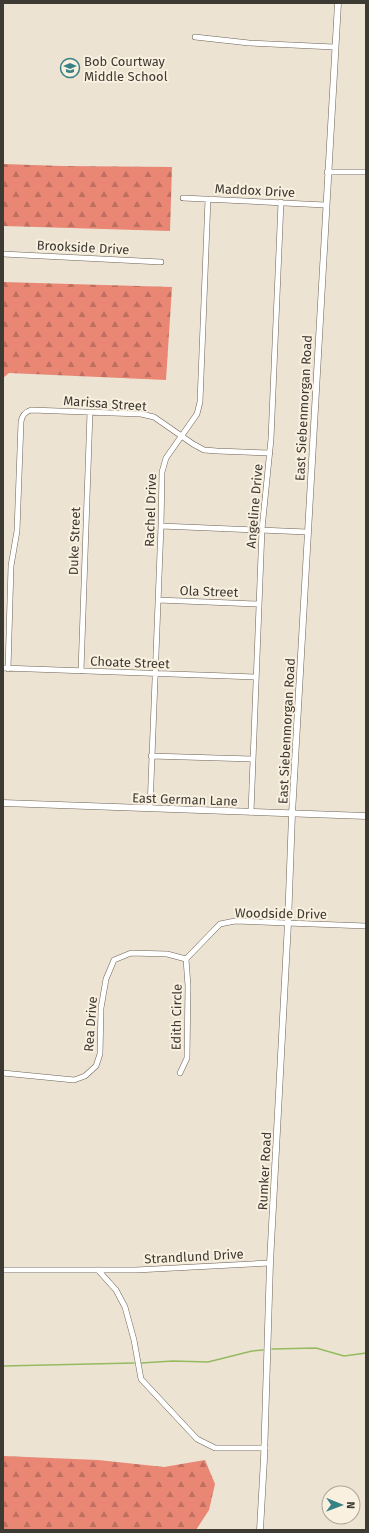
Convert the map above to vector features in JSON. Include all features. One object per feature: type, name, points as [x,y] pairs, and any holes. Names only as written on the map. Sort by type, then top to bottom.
[{"type":"street","name":"East Siebenmorgan Road","points":[[292,814],[325,205],[338,3]]},
{"type":"street","points":[[195,37],[249,43],[334,47]]},
{"type":"street","points":[[327,172],[366,172]]},
{"type":"street","name":"Maddox Drive","points":[[183,198],[325,205]]},
{"type":"street","name":"Rachel Drive","points":[[150,808],[162,472],[166,458],[197,414],[200,402],[208,199]]},
{"type":"street","name":"Angeline Drive","points":[[251,812],[262,529],[270,453],[281,202]]},
{"type":"street","name":"Brookside Drive","points":[[3,254],[161,262]]},
{"type":"street","name":"Marissa Street","points":[[5,668],[11,566],[17,531],[21,417],[26,412],[31,410],[141,414],[154,417],[204,450],[217,452],[270,453]]},
{"type":"street","name":"Duke Street","points":[[81,671],[90,412]]},
{"type":"street","points":[[161,526],[307,532]]},
{"type":"street","name":"Ola Street","points":[[158,600],[259,604]]},
{"type":"street","name":"Choate Street","points":[[5,668],[256,677]]},
{"type":"street","points":[[151,756],[252,759]]},
{"type":"street","name":"East German Lane","points":[[3,803],[366,816]]},
{"type":"street","name":"Rumker Road","points":[[260,1530],[265,1448],[270,1263],[288,923],[292,814]]},
{"type":"street","name":"Woodside Drive","points":[[186,959],[220,924],[235,921],[366,926]]},
{"type":"street","name":"Rea Drive","points":[[3,1073],[74,1080],[85,1076],[96,1066],[100,1054],[101,1008],[106,979],[114,960],[131,953],[167,954],[186,959]]},
{"type":"street","name":"Edith Circle","points":[[180,1074],[187,1058],[188,986],[186,959]]},
{"type":"street","name":"Strandlund Drive","points":[[3,1270],[120,1270],[270,1263]]},
{"type":"street","points":[[98,1270],[116,1290],[125,1307],[134,1340],[141,1379],[192,1434],[197,1439],[216,1448],[265,1448]]},
{"type":"green space","points":[[3,164],[172,167],[170,231],[3,226]]},
{"type":"green space","points":[[3,282],[172,287],[166,380],[9,373],[3,378]]},
{"type":"green space","points":[[3,1456],[98,1460],[164,1467],[205,1460],[215,1484],[209,1510],[196,1530],[3,1530]]},
{"type":"waterway","points":[[272,1349],[316,1348],[344,1356],[366,1353]]},
{"type":"waterway","points":[[141,1363],[173,1361],[208,1362],[252,1351],[263,1350]]},
{"type":"waterway","points":[[3,1366],[134,1363]]},
{"type":"place","name":"Bob Courtway Middle School","points":[[70,68]]}]
